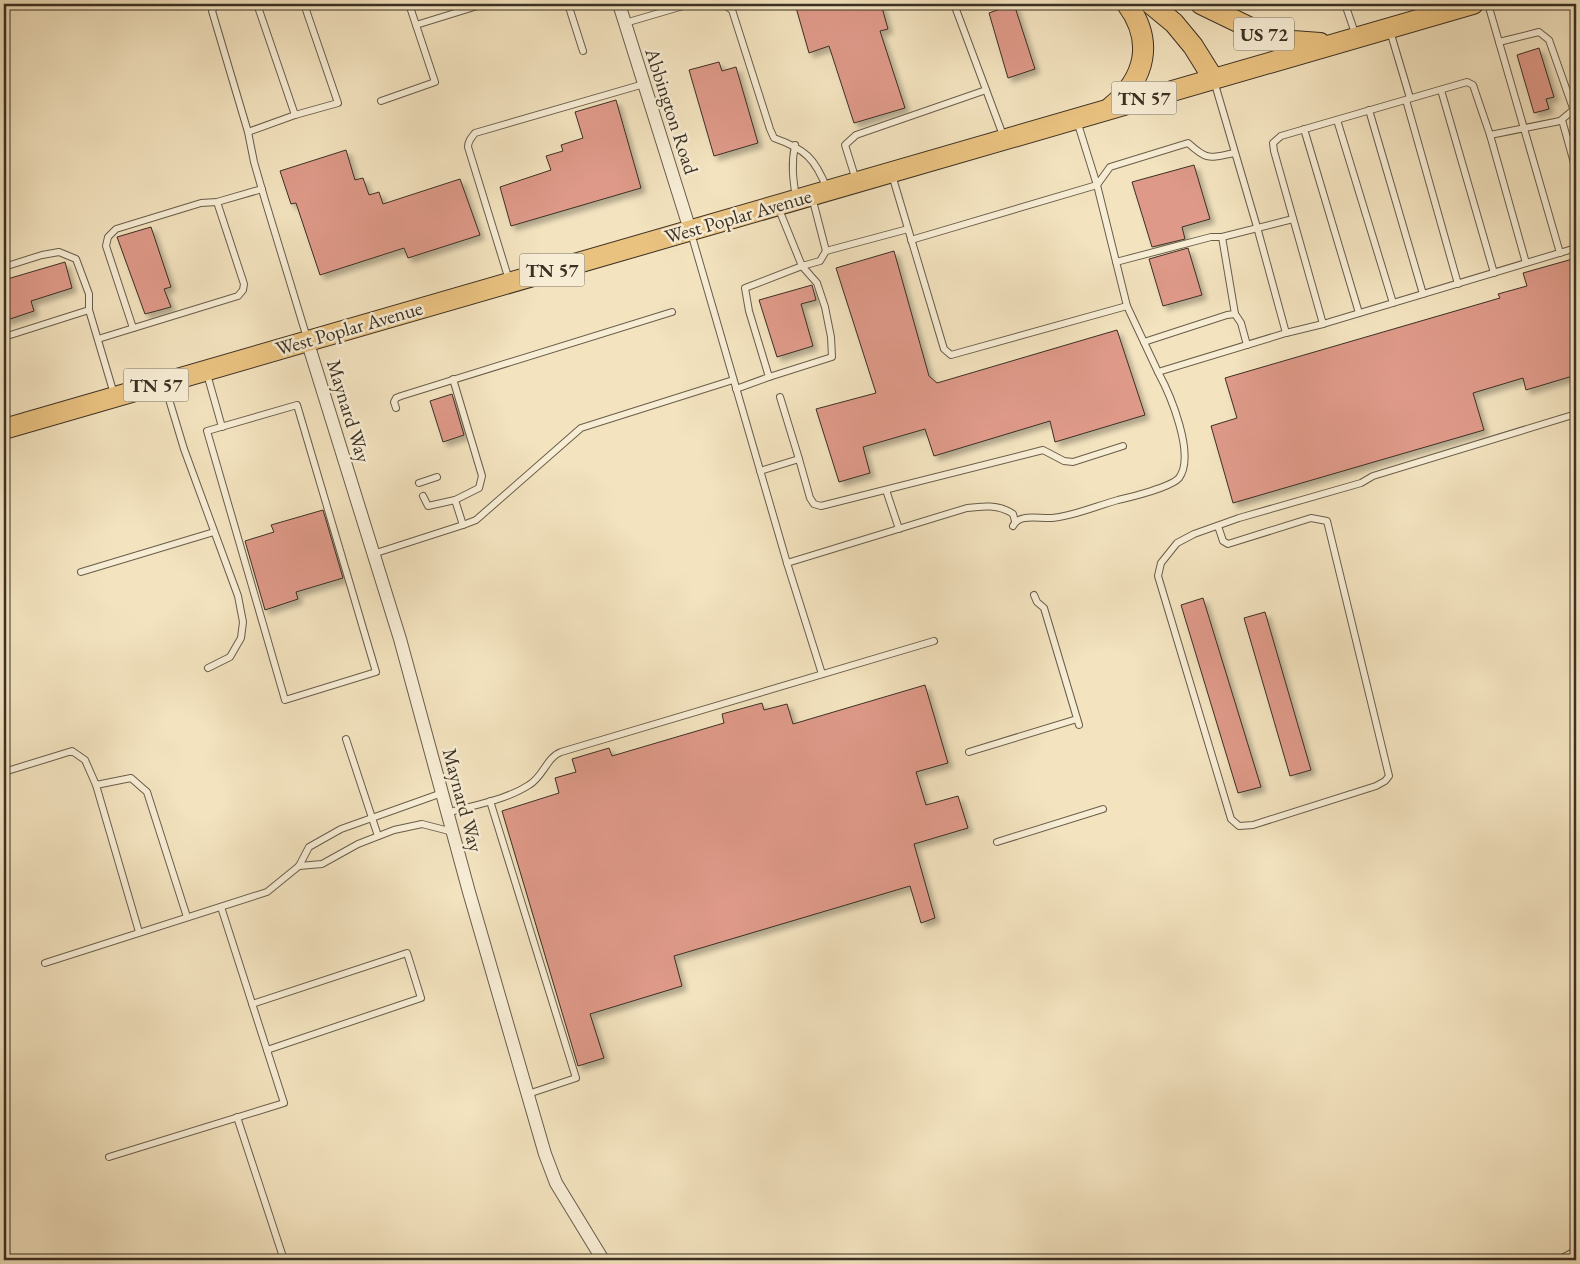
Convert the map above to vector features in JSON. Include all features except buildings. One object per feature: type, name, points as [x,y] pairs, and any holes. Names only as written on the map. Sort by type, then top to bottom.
[{"type":"main road","points":[[1108,109],[1125,95],[1135,80],[1144,50],[1141,29],[1127,4]]},
{"type":"main road","points":[[1151,4],[1174,23],[1213,78]]},
{"type":"main road","name":"US 72","points":[[1201,4],[1261,33],[1293,41],[1332,44]]},
{"type":"main road","name":"West Poplar Avenue","points":[[4,429],[1466,5]]},
{"type":"street","name":"Abbington Road","points":[[619,4],[690,230]]},
{"type":"street","name":"Maynard Way","points":[[307,340],[400,639],[447,813],[545,1154],[556,1183],[603,1260]]},
{"type":"street","points":[[1565,1260],[1576,1254]]},
{"type":"lane","points":[[216,4],[212,11],[307,340]]},
{"type":"lane","points":[[258,4],[295,115]]},
{"type":"lane","points":[[248,132],[295,115],[338,103],[304,4]]},
{"type":"lane","points":[[381,101],[436,82],[410,4]]},
{"type":"lane","points":[[416,25],[484,4]]},
{"type":"lane","points":[[568,4],[584,51]]},
{"type":"lane","points":[[625,23],[683,6],[697,4]]},
{"type":"lane","points":[[723,4],[732,10],[774,138],[795,145],[818,168],[803,197],[802,266],[817,283],[825,307],[831,337],[832,357],[736,389]]},
{"type":"lane","points":[[954,4],[1004,139]]},
{"type":"lane","points":[[1346,4],[1356,37]]},
{"type":"lane","points":[[1488,4],[1560,253]]},
{"type":"lane","points":[[1389,28],[1458,284]]},
{"type":"lane","points":[[1490,135],[1562,120],[1575,110],[1549,40],[1539,32],[1499,42]]},
{"type":"lane","points":[[1213,78],[1286,333]]},
{"type":"lane","points":[[1323,324],[1274,151],[1274,143],[1281,136],[1304,129],[1467,82],[1473,85],[1490,135],[1526,263]]},
{"type":"lane","points":[[510,282],[468,147],[471,138],[475,133],[644,84]]},
{"type":"lane","points":[[856,182],[845,145],[856,135],[986,90]]},
{"type":"lane","points":[[1441,90],[1494,273]]},
{"type":"lane","points":[[1369,110],[1424,294]]},
{"type":"lane","points":[[786,563],[979,506],[999,508],[1022,518],[1052,518],[1161,487],[1178,479],[1183,469],[1185,456],[1184,442],[1168,392],[1127,306],[1096,185],[1076,118]]},
{"type":"lane","points":[[1336,120],[1393,303]]},
{"type":"lane","points":[[1562,120],[1576,170]]},
{"type":"lane","points":[[1304,129],[1359,313]]},
{"type":"lane","points":[[911,240],[1096,185],[1110,167],[1188,143],[1201,154],[1211,158],[1234,153]]},
{"type":"lane","points":[[795,145],[792,175],[826,251]]},
{"type":"lane","points":[[891,172],[944,349],[951,355],[1127,306]]},
{"type":"lane","points":[[132,328],[106,246],[108,237],[116,229],[201,203],[217,202],[262,188]]},
{"type":"lane","points":[[98,338],[238,296],[243,290],[244,284],[217,202]]},
{"type":"lane","points":[[1116,262],[1211,236],[1222,237],[1293,219]]},
{"type":"lane","points":[[769,377],[749,311],[746,288],[820,261],[826,251],[908,229]]},
{"type":"lane","points":[[690,230],[786,563],[822,674]]},
{"type":"lane","points":[[1222,237],[1235,314],[1241,323],[1247,345]]},
{"type":"lane","points":[[1158,372],[1576,248]]},
{"type":"lane","points":[[4,267],[42,254],[60,252],[76,259],[89,294],[89,310],[115,396]]},
{"type":"lane","points":[[4,337],[89,310]]},
{"type":"lane","points":[[396,408],[394,402],[396,398],[672,312]]},
{"type":"lane","points":[[1144,342],[1235,314]]},
{"type":"lane","points":[[206,370],[222,427]]},
{"type":"lane","points":[[423,496],[428,506],[455,500],[479,488],[482,476],[454,379]]},
{"type":"lane","points":[[373,554],[476,520],[581,428],[733,380]]},
{"type":"lane","points":[[164,382],[184,449],[238,596],[243,622],[241,638],[230,657],[208,668]]},
{"type":"lane","points":[[780,397],[810,498],[814,504],[821,506],[1043,450],[1073,462],[1123,446]]},
{"type":"lane","points":[[297,405],[376,672],[285,700],[207,431],[222,427],[297,405]]},
{"type":"lane","points":[[1218,526],[1222,541],[1228,544],[1311,518],[1327,521],[1388,776],[1385,781],[1376,786],[1253,825],[1239,826],[1231,819],[1158,576],[1161,562],[1177,543],[1194,534],[1218,526],[1361,483],[1373,476],[1576,414]]},
{"type":"lane","points":[[760,471],[799,459]]},
{"type":"lane","points":[[419,483],[437,477]]},
{"type":"lane","points":[[886,490],[899,529]]},
{"type":"lane","points":[[455,500],[463,525]]},
{"type":"lane","points":[[1012,514],[1014,524],[1022,518]]},
{"type":"lane","points":[[81,572],[214,532]]},
{"type":"lane","points":[[969,752],[1078,722],[1044,608],[1037,602],[1034,595]]},
{"type":"lane","points":[[447,813],[507,796],[529,786],[543,773],[553,756],[561,752],[934,641]]},
{"type":"lane","points":[[346,739],[378,836]]},
{"type":"lane","points":[[4,772],[72,751],[85,760],[96,785],[139,932]]},
{"type":"lane","points":[[96,785],[132,778],[147,792],[186,917]]},
{"type":"lane","points":[[45,963],[267,892],[299,866],[309,847],[340,829],[442,793]]},
{"type":"lane","points":[[490,801],[576,1078],[528,1094]]},
{"type":"lane","points":[[997,842],[1103,809]]},
{"type":"lane","points":[[299,866],[322,864],[358,844],[394,830],[422,824],[453,832]]},
{"type":"lane","points":[[109,1157],[284,1103],[221,907]]},
{"type":"lane","points":[[252,1004],[407,953],[421,998],[267,1050]]},
{"type":"lane","points":[[237,1117],[284,1260]]}]
